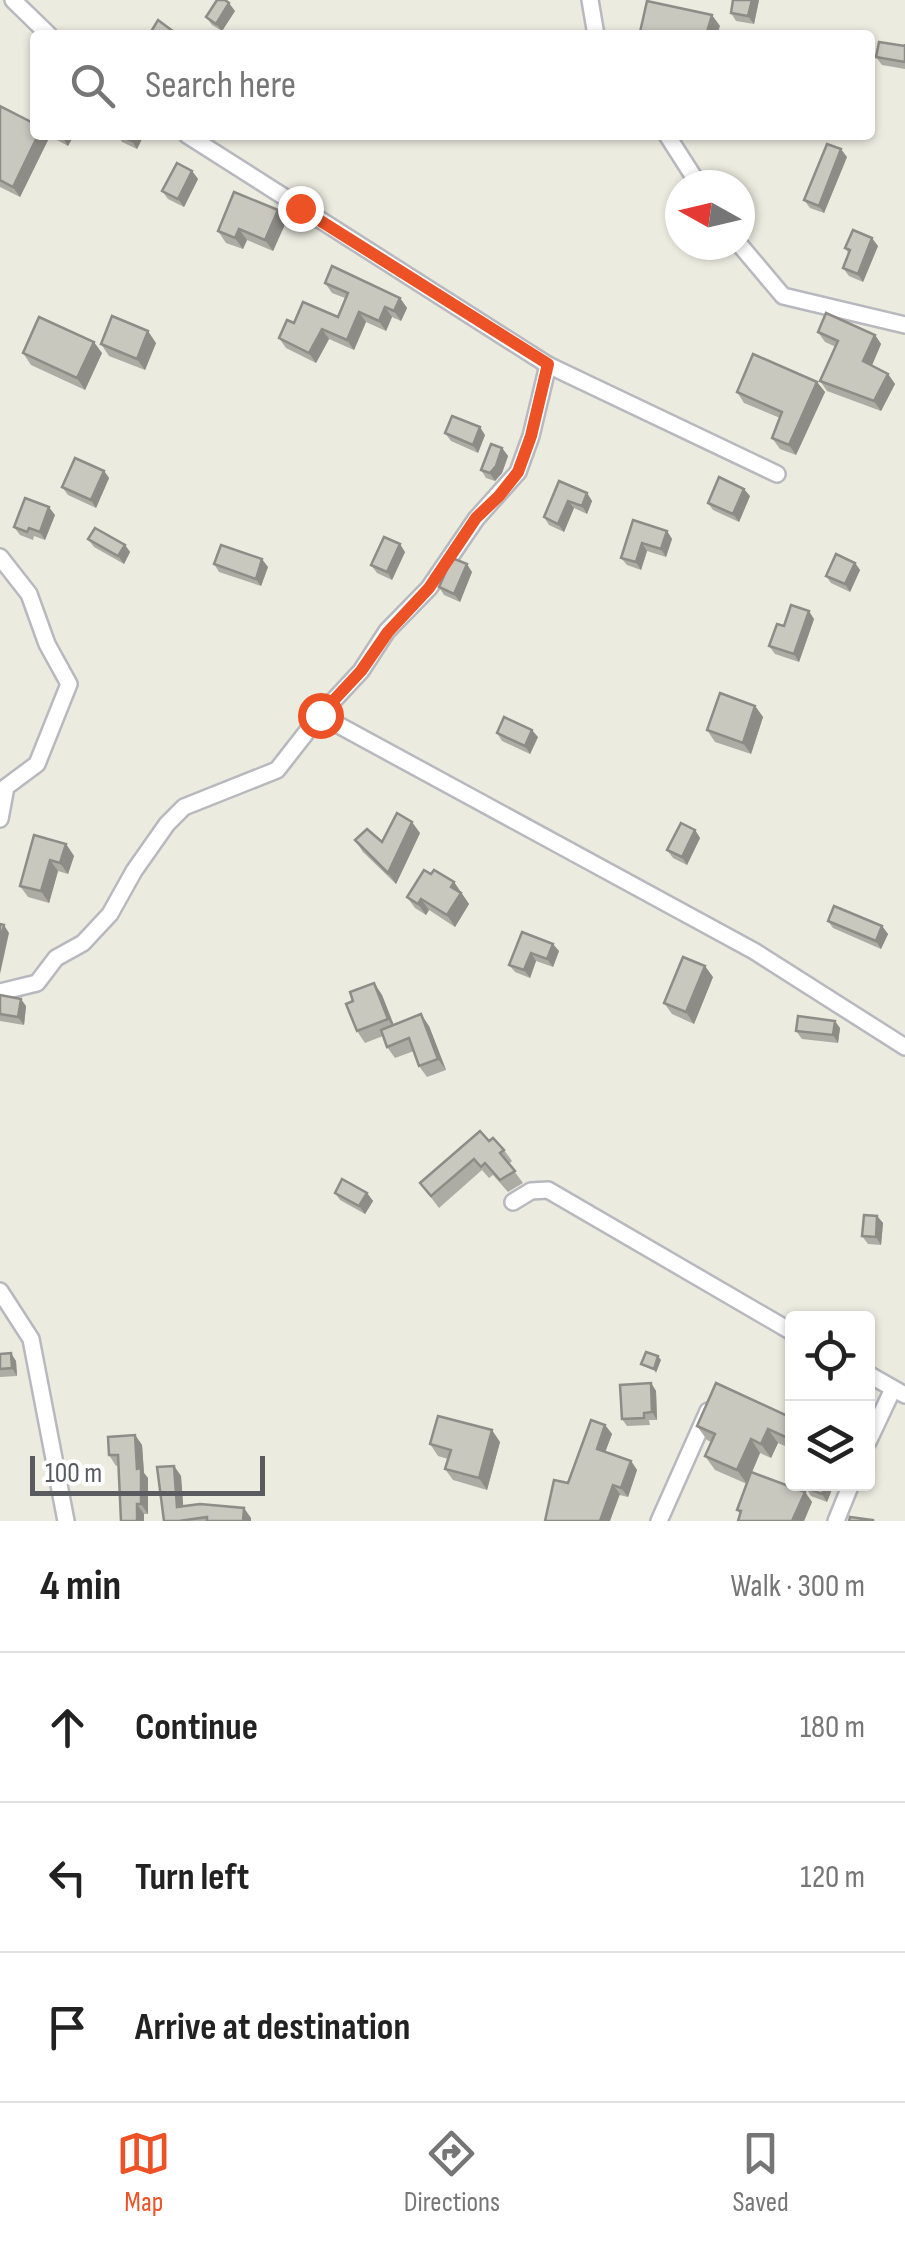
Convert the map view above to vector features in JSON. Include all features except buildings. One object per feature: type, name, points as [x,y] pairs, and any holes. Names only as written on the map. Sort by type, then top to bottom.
[{"type":"street","points":[[13,0],[44,30]]},
{"type":"street","points":[[590,0],[595,30]]},
{"type":"street","points":[[195,140],[548,364],[777,474]]},
{"type":"street","points":[[670,140],[689,170]]},
{"type":"street","points":[[753,260],[783,296],[905,325]]},
{"type":"street","points":[[0,992],[36,982],[56,958],[83,943],[110,914],[134,871],[167,824],[184,808],[277,770],[361,671],[388,632],[429,588],[476,518],[518,472],[548,364]]},
{"type":"street","points":[[0,557],[29,594],[47,644],[69,684],[37,764],[6,787],[0,818]]},
{"type":"street","points":[[320,715],[754,951],[905,1046]]},
{"type":"street","points":[[512,1202],[531,1192],[548,1190],[785,1328]]},
{"type":"street","points":[[0,1291],[31,1339],[66,1521]]},
{"type":"street","points":[[875,1378],[899,1391],[875,1430]]},
{"type":"street","points":[[659,1521],[717,1390]]},
{"type":"street","points":[[836,1521],[848,1491]]},
{"type":"route","points":[[300,208],[548,364],[518,472],[476,518],[429,588],[413,602],[361,671],[320,715]]}]
